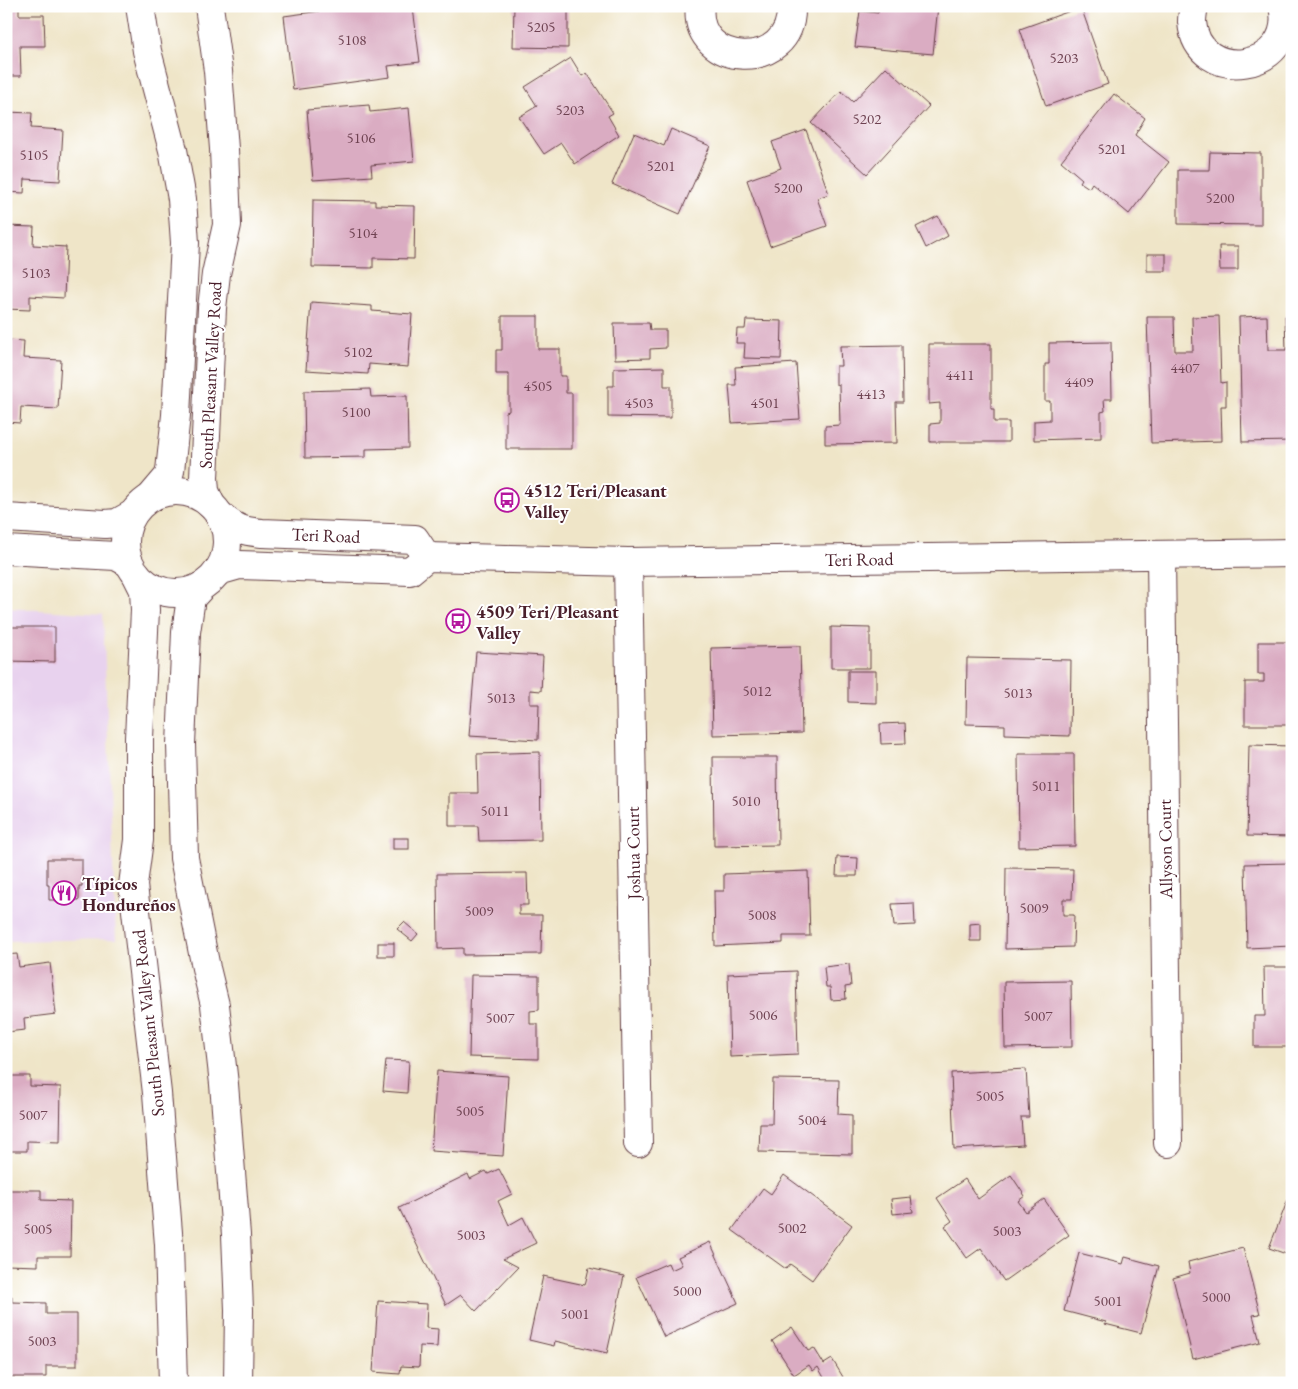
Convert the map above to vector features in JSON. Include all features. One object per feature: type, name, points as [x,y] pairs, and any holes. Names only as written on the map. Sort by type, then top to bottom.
[{"type":"street","name":"South Pleasant Valley Road","points":[[140,6],[147,50],[180,180],[185,243],[176,415],[170,471],[168,477],[142,506]]},
{"type":"street","name":"South Pleasant Valley Road","points":[[209,6],[219,81],[227,225],[216,274],[212,308],[204,478],[205,491],[216,511]]},
{"type":"street","points":[[700,6],[699,13],[703,28],[711,41],[723,51],[738,56],[753,55],[767,51],[779,42],[788,29],[791,6]]},
{"type":"street","points":[[1194,6],[1192,21],[1195,36],[1204,50],[1216,59],[1231,64],[1246,64],[1260,59],[1272,49],[1280,38],[1284,23],[1282,6]]},
{"type":"street","points":[[6,518],[105,524],[117,523],[142,506],[177,491],[202,498],[216,511],[226,534],[227,551],[210,579],[191,598],[186,632],[181,744],[184,858],[206,968],[216,1006],[224,1084],[236,1234],[239,1310],[238,1383]]},
{"type":"street","points":[[132,568],[125,548],[125,540],[128,524],[142,506]]},
{"type":"street","name":"Teri Road","points":[[216,511],[234,528],[242,531],[415,539],[427,557]]},
{"type":"street","points":[[6,550],[116,556],[154,588],[164,592],[183,593],[210,579]]},
{"type":"street","name":"Teri Road","points":[[210,579],[239,565],[410,571],[427,557],[628,562],[1292,553]]},
{"type":"street","name":"Allyson Court","points":[[1161,555],[1168,1143]]},
{"type":"street","name":"Joshua Court","points":[[628,562],[638,1143]]},
{"type":"street","name":"South Pleasant Valley Road","points":[[132,568],[144,590],[145,610],[139,738],[140,840],[133,886],[163,1170],[169,1245],[173,1383]]},
{"type":"shaded area","points":[[6,608],[103,614],[116,939],[6,941]]},
{"type":"building","points":[[6,6],[19,6],[19,15],[44,15],[45,46],[20,46],[21,76],[6,76]]},
{"type":"building","points":[[358,6],[380,6],[381,12],[413,8],[420,62],[388,66],[390,77],[293,90],[284,16]]},
{"type":"building","points":[[514,6],[568,6],[568,48],[513,47]]},
{"type":"building","points":[[879,6],[938,6],[933,54],[855,47],[860,11],[878,13]]},
{"type":"building","points":[[1081,7],[1108,84],[1046,106],[1020,29]]},
{"type":"building","points":[[571,58],[582,76],[587,73],[613,113],[608,116],[619,135],[575,164],[561,143],[544,154],[519,117],[537,106],[525,87]]},
{"type":"building","points":[[886,67],[929,106],[867,174],[811,123],[841,91],[853,102]]},
{"type":"building","points":[[1114,94],[1145,118],[1135,135],[1169,162],[1129,214],[1092,183],[1089,188],[1080,182],[1082,179],[1061,161]]},
{"type":"building","points":[[369,105],[370,112],[409,108],[414,161],[371,165],[372,176],[313,180],[307,110]]},
{"type":"building","points":[[6,112],[32,113],[31,128],[63,130],[60,181],[25,179],[24,193],[6,192]]},
{"type":"building","points":[[671,129],[710,146],[680,214],[612,184],[634,133],[664,146]]},
{"type":"building","points":[[806,130],[829,194],[817,198],[827,226],[770,246],[747,180],[781,168],[772,142]]},
{"type":"building","points":[[1210,152],[1261,153],[1261,225],[1178,224],[1178,170],[1209,170]]},
{"type":"building","points":[[313,200],[375,201],[375,205],[415,206],[414,259],[373,258],[373,268],[312,267]]},
{"type":"building","points":[[938,216],[948,236],[926,248],[916,227]]},
{"type":"building","points":[[6,226],[34,227],[33,245],[66,247],[64,298],[30,296],[30,310],[6,309]]},
{"type":"building","points":[[1219,246],[1238,246],[1238,270],[1220,270]]},
{"type":"building","points":[[1147,254],[1166,254],[1166,271],[1147,271]]},
{"type":"building","points":[[311,302],[372,306],[372,311],[412,314],[408,367],[369,364],[368,374],[306,370]]},
{"type":"building","points":[[502,316],[538,316],[538,349],[560,349],[560,376],[566,376],[566,393],[572,393],[572,449],[506,449],[509,374],[496,374],[496,350],[502,350]]},
{"type":"building","points":[[1219,316],[1221,383],[1226,382],[1226,406],[1221,406],[1222,441],[1151,443],[1147,317],[1174,317],[1175,351],[1193,351],[1192,317]]},
{"type":"building","points":[[1267,316],[1268,350],[1286,350],[1285,316],[1292,316],[1292,441],[1242,442],[1239,317]]},
{"type":"building","points":[[746,320],[782,321],[781,359],[744,358],[745,343],[736,343],[737,329],[745,329]]},
{"type":"building","points":[[614,323],[649,323],[650,330],[666,330],[666,348],[650,349],[650,358],[615,359]]},
{"type":"building","points":[[6,340],[24,341],[23,358],[61,360],[58,409],[21,407],[20,423],[6,422]]},
{"type":"building","points":[[1111,342],[1112,399],[1104,399],[1105,411],[1101,412],[1101,438],[1034,440],[1034,421],[1050,420],[1050,401],[1045,401],[1045,364],[1049,364],[1049,343]]},
{"type":"building","points":[[929,344],[991,344],[991,409],[994,409],[994,422],[1009,422],[1009,442],[930,442],[930,424],[940,423],[940,403],[929,404]]},
{"type":"building","points":[[902,345],[903,402],[896,402],[897,443],[825,444],[825,426],[840,425],[839,384],[836,385],[836,366],[841,366],[840,346]]},
{"type":"building","points":[[796,363],[800,419],[732,423],[729,385],[736,385],[735,367]]},
{"type":"building","points":[[664,367],[664,386],[671,386],[671,418],[608,417],[608,386],[614,386],[614,368]]},
{"type":"building","points":[[370,389],[371,397],[407,396],[408,448],[366,449],[366,457],[305,458],[304,391]]},
{"type":"building","points":[[6,627],[55,627],[55,662],[6,661]]},
{"type":"building","points":[[831,627],[870,628],[870,668],[831,668]]},
{"type":"building","points":[[1258,642],[1292,642],[1292,725],[1245,725],[1245,682],[1264,682],[1264,674],[1258,674]]},
{"type":"building","points":[[800,646],[802,733],[713,735],[711,648]]},
{"type":"building","points":[[476,652],[543,656],[541,691],[530,690],[530,704],[539,704],[538,740],[469,736]]},
{"type":"building","points":[[967,658],[1071,660],[1070,736],[1005,734],[1005,725],[966,724]]},
{"type":"building","points":[[848,671],[876,671],[876,703],[848,702]]},
{"type":"building","points":[[905,723],[906,743],[881,744],[880,724]]},
{"type":"building","points":[[1249,745],[1292,746],[1292,837],[1247,836]]},
{"type":"building","points":[[540,752],[541,840],[479,841],[478,826],[449,826],[449,793],[478,793],[477,754]]},
{"type":"building","points":[[1018,754],[1074,754],[1075,846],[1019,847]]},
{"type":"building","points":[[713,757],[777,757],[778,845],[714,846]]},
{"type":"building","points":[[393,838],[409,838],[409,849],[393,849]]},
{"type":"building","points":[[837,857],[858,858],[857,876],[836,876]]},
{"type":"building","points":[[47,859],[82,859],[82,886],[79,886],[79,900],[49,900]]},
{"type":"building","points":[[1292,863],[1292,946],[1247,948],[1245,864]]},
{"type":"building","points":[[1006,868],[1073,869],[1072,899],[1063,899],[1063,915],[1074,915],[1073,947],[1005,949]]},
{"type":"building","points":[[808,871],[810,936],[783,936],[783,943],[715,946],[714,891],[724,891],[724,874]]},
{"type":"building","points":[[527,873],[528,905],[519,905],[519,915],[542,915],[541,954],[463,955],[463,948],[438,949],[437,874]]},
{"type":"building","points":[[914,903],[915,925],[894,926],[892,904]]},
{"type":"building","points":[[404,922],[418,934],[412,941],[397,929]]},
{"type":"building","points":[[981,923],[981,941],[970,941],[970,924]]},
{"type":"building","points":[[378,943],[394,943],[394,956],[378,956]]},
{"type":"building","points":[[17,954],[19,967],[50,963],[56,1014],[24,1018],[25,1030],[6,1032],[6,955]]},
{"type":"building","points":[[849,964],[851,986],[845,987],[846,999],[831,1000],[830,987],[826,987],[824,967]]},
{"type":"building","points":[[1264,967],[1292,967],[1292,1047],[1254,1047],[1254,1016],[1265,1016]]},
{"type":"building","points":[[796,971],[798,1054],[730,1057],[728,974]]},
{"type":"building","points":[[471,975],[539,976],[539,1010],[530,1011],[530,1024],[538,1024],[538,1059],[469,1057]]},
{"type":"building","points":[[1071,981],[1072,1047],[1005,1048],[1004,982]]},
{"type":"building","points":[[386,1060],[409,1061],[407,1093],[383,1091]]},
{"type":"building","points":[[1026,1069],[1029,1117],[1021,1117],[1023,1145],[954,1149],[951,1073]]},
{"type":"building","points":[[437,1071],[508,1076],[503,1156],[431,1151]]},
{"type":"building","points":[[6,1076],[30,1076],[30,1086],[61,1087],[60,1142],[27,1141],[27,1151],[6,1151]]},
{"type":"building","points":[[773,1079],[839,1080],[838,1114],[852,1115],[852,1154],[759,1152],[760,1124],[772,1124]]},
{"type":"building","points":[[499,1169],[512,1194],[498,1201],[509,1225],[523,1217],[536,1243],[503,1259],[518,1267],[476,1311],[461,1295],[446,1305],[399,1208],[468,1174],[470,1179],[486,1171],[488,1174]]},
{"type":"building","points":[[784,1175],[852,1225],[812,1280],[790,1264],[786,1269],[732,1230],[763,1188],[771,1194]]},
{"type":"building","points":[[1011,1175],[1025,1196],[1018,1201],[1026,1212],[1044,1199],[1069,1235],[1004,1281],[981,1248],[967,1258],[945,1226],[952,1221],[937,1198],[965,1179],[978,1199]]},
{"type":"building","points":[[1292,1189],[1292,1256],[1269,1248]]},
{"type":"building","points":[[6,1190],[41,1190],[41,1200],[71,1201],[70,1256],[38,1256],[38,1266],[6,1265]]},
{"type":"building","points":[[911,1197],[913,1212],[893,1214],[891,1199]]},
{"type":"building","points":[[710,1242],[738,1303],[664,1337],[636,1277],[668,1263],[671,1270],[682,1265],[678,1257]]},
{"type":"building","points":[[1243,1248],[1260,1314],[1253,1315],[1260,1342],[1193,1359],[1173,1278],[1190,1273],[1188,1262]]},
{"type":"building","points":[[1079,1253],[1123,1264],[1125,1257],[1159,1266],[1141,1333],[1064,1311]]},
{"type":"building","points":[[589,1268],[624,1276],[607,1353],[555,1341],[554,1346],[529,1340],[543,1276],[585,1285]]},
{"type":"building","points":[[6,1296],[12,1296],[12,1302],[46,1303],[46,1314],[77,1314],[77,1366],[46,1366],[46,1377],[11,1377],[11,1383],[6,1383]]},
{"type":"building","points":[[378,1301],[427,1304],[426,1328],[438,1329],[437,1347],[420,1346],[419,1367],[401,1366],[400,1374],[373,1372]]},
{"type":"building","points":[[792,1327],[808,1351],[814,1348],[824,1364],[832,1359],[843,1377],[835,1383],[827,1383],[818,1367],[813,1371],[809,1365],[794,1375],[772,1341]]},
{"type":"place","name":"4512 Teri/Pleasant Valley","points":[[507,500]]},
{"type":"place","name":"4509 Teri/Pleasant Valley","points":[[458,621]]},
{"type":"place","name":"Típicos Hondureños","points":[[64,893]]}]
